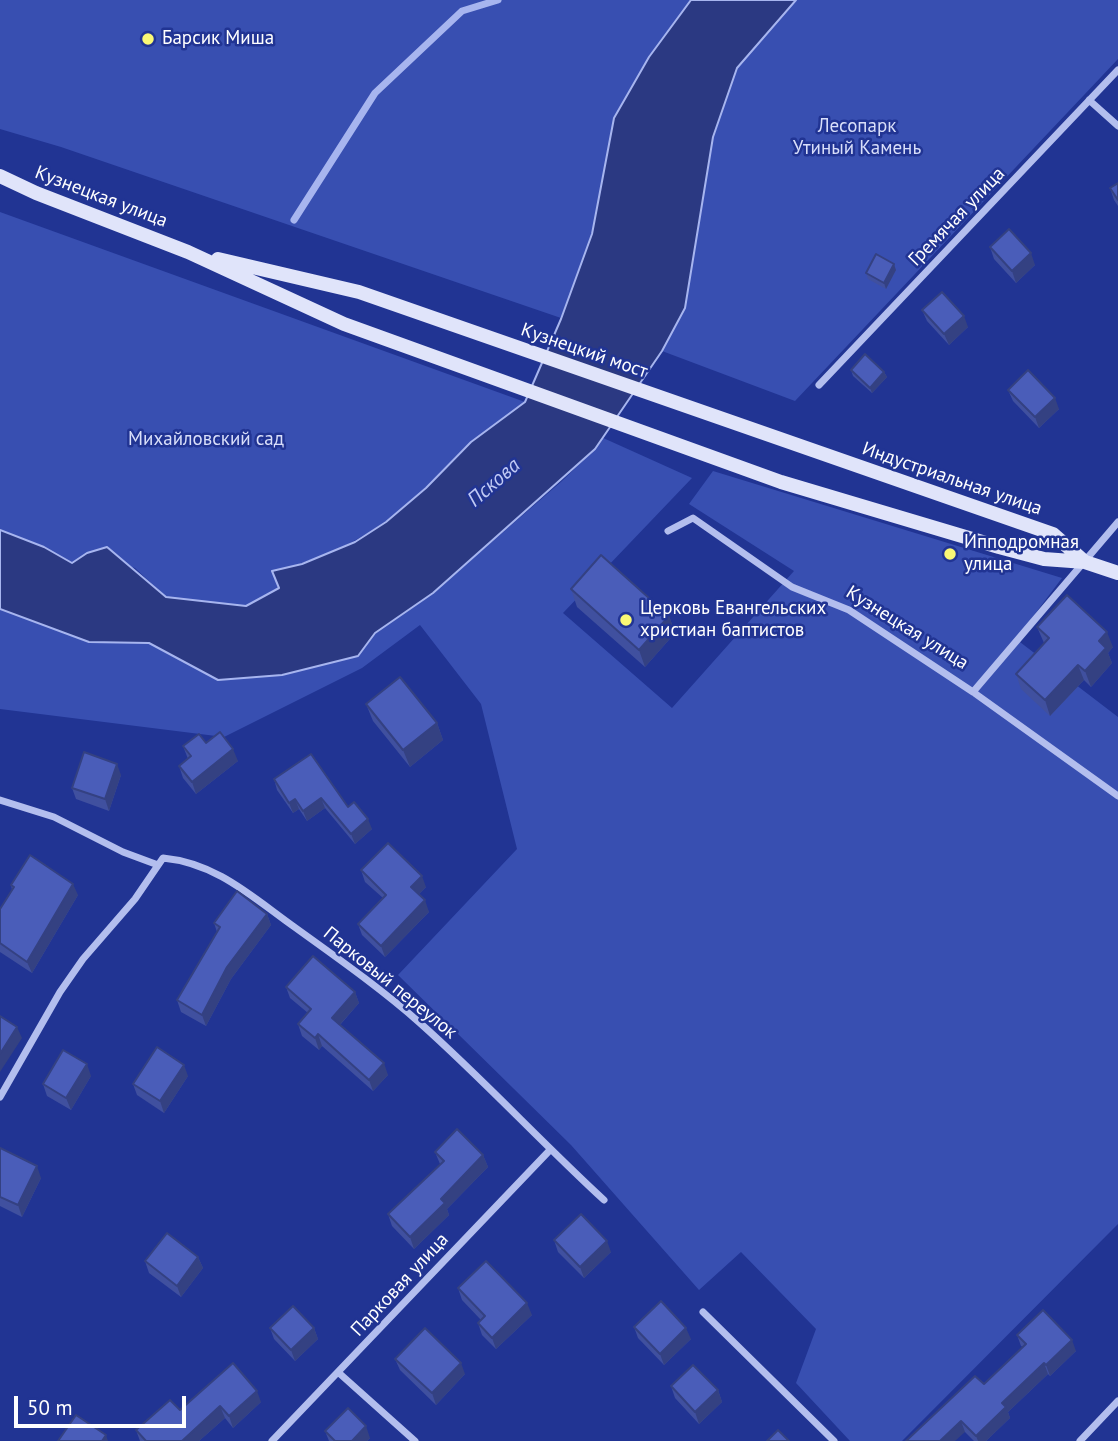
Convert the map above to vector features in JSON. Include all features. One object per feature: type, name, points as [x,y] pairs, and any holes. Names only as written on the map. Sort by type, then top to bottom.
[{"type":"street","name":"Гремячая улица","points":[[819,385],[1118,70]]},
{"type":"street","points":[[1089,100],[1118,126]]},
{"type":"street","name":"Кузнецкая улица","points":[[0,176],[188,252],[344,324],[781,482]]},
{"type":"street","name":"Кузнецкая улица","points":[[188,252],[359,292]]},
{"type":"street","name":"Кузнецкий мост","points":[[359,292],[797,447]]},
{"type":"street","name":"Индустриальная улица","points":[[797,447],[1053,534],[1086,562]]},
{"type":"street","name":"Индустриальная улица","points":[[781,482],[1044,559],[1086,562],[1118,573]]},
{"type":"street","name":"Кузнецкая улица","points":[[668,531],[693,518],[792,587],[849,610],[973,692],[1040,743],[1118,796]]},
{"type":"street","points":[[973,692],[1118,522]]},
{"type":"street","name":"Парковый переулок","points":[[0,800],[54,817],[123,852],[160,861],[186,860],[214,871],[248,891],[344,961],[420,1023],[604,1200]]},
{"type":"street","points":[[0,1097],[68,981],[135,899],[160,861]]},
{"type":"street","name":"Парковая улица","points":[[272,1441],[550,1150]]},
{"type":"street","points":[[703,1312],[834,1441]]},
{"type":"street","points":[[339,1373],[415,1441]]},
{"type":"street","points":[[1080,1441],[1118,1401]]},
{"type":"green space","points":[[0,0],[691,0],[649,57],[614,118],[592,234],[561,318],[61,147],[0,129]]},
{"type":"green space","name":"Лесопарк Утиный Камень","points":[[796,0],[1118,0],[1118,59],[795,401],[662,351],[685,308],[713,137],[737,68]]},
{"type":"green space","name":"Михайловский сад","points":[[0,212],[525,402],[473,440],[427,487],[393,516],[336,550],[273,571],[279,587],[246,606],[166,597],[135,568],[87,553],[72,563],[44,547],[0,530]]},
{"type":"green space","points":[[601,437],[692,478],[563,613],[672,708],[794,571],[689,504],[713,471],[1062,578],[1016,639],[1118,717],[1118,1224],[902,1441],[850,1441],[796,1383],[816,1329],[741,1252],[699,1290],[571,1145],[398,975],[517,849],[481,704],[420,625],[362,668],[224,737],[0,709],[0,609],[89,642],[149,643],[218,680],[310,667],[358,656],[375,633],[433,593],[562,481],[595,449]]},
{"type":"water","name":"Пскова","points":[[691,0],[796,0],[737,68],[713,137],[685,308],[662,351],[595,449],[433,593],[375,633],[358,656],[282,675],[218,680],[149,643],[89,642],[0,609],[0,530],[44,547],[72,563],[87,553],[107,547],[166,597],[246,606],[279,588],[272,571],[302,564],[355,542],[386,522],[426,488],[471,442],[525,402],[561,319],[592,234],[614,118],[649,57]]},
{"type":"building","points":[[1118,183],[1118,200],[1110,188]]},
{"type":"building","points":[[1009,229],[1031,253],[1012,271],[990,247]]},
{"type":"building","points":[[876,254],[894,264],[884,283],[866,273]]},
{"type":"building","points":[[942,292],[964,316],[944,334],[922,310]]},
{"type":"building","points":[[865,354],[884,372],[870,388],[851,370]]},
{"type":"building","points":[[1028,370],[1055,398],[1035,417],[1008,390]]},
{"type":"building","name":"Церковь Евангельских христиан баптистов","points":[[601,555],[669,616],[639,650],[571,589]]},
{"type":"building","points":[[1067,595],[1107,632],[1099,641],[1106,648],[1085,671],[1078,665],[1045,700],[1016,674],[1049,638],[1037,627]]},
{"type":"building","points":[[400,677],[437,723],[403,750],[366,704]]},
{"type":"building","points":[[220,732],[233,749],[192,782],[179,766],[191,756],[183,746],[199,734],[206,743]]},
{"type":"building","points":[[84,752],[117,764],[105,799],[72,788]]},
{"type":"building","points":[[311,754],[348,807],[354,802],[368,819],[351,834],[321,798],[303,811],[295,799],[289,803],[274,779]]},
{"type":"building","points":[[388,843],[422,876],[411,887],[425,900],[381,946],[358,924],[386,895],[361,870]]},
{"type":"building","points":[[30,855],[73,884],[27,962],[0,943],[0,909]]},
{"type":"building","points":[[237,891],[267,914],[227,967],[202,1015],[177,1000],[220,927],[214,923]]},
{"type":"building","points":[[313,956],[355,992],[332,1018],[384,1063],[369,1080],[318,1034],[315,1038],[298,1024],[311,1009],[286,987]]},
{"type":"building","points":[[0,1016],[17,1027],[0,1054]]},
{"type":"building","points":[[157,1047],[184,1065],[160,1101],[133,1084]]},
{"type":"building","points":[[63,1050],[87,1064],[66,1098],[43,1084]]},
{"type":"building","points":[[457,1129],[483,1155],[441,1199],[445,1203],[410,1237],[388,1214],[444,1161],[435,1152]]},
{"type":"building","points":[[0,1148],[37,1166],[18,1205],[0,1197]]},
{"type":"building","points":[[581,1214],[607,1241],[580,1267],[554,1240]]},
{"type":"building","points":[[167,1233],[198,1257],[177,1286],[145,1261]]},
{"type":"building","points":[[486,1261],[527,1303],[492,1338],[478,1323],[485,1316],[458,1288]]},
{"type":"building","points":[[661,1301],[686,1328],[660,1354],[634,1327]]},
{"type":"building","points":[[293,1306],[314,1328],[291,1350],[270,1328]]},
{"type":"building","points":[[1043,1310],[1072,1340],[1002,1403],[1006,1407],[976,1436],[961,1421],[940,1441],[906,1441],[975,1376],[984,1384],[1026,1344],[1017,1335]]},
{"type":"building","points":[[425,1328],[461,1363],[432,1393],[395,1359]]},
{"type":"building","points":[[233,1363],[257,1391],[229,1416],[220,1406],[182,1441],[146,1441],[136,1430],[170,1400],[180,1410]]},
{"type":"building","points":[[693,1365],[718,1390],[695,1412],[671,1386]]},
{"type":"building","points":[[348,1408],[366,1426],[352,1441],[335,1441],[325,1431]]},
{"type":"building","points":[[76,1415],[106,1435],[102,1441],[58,1441]]},
{"type":"building","points":[[778,1430],[789,1441],[767,1441]]},
{"type":"waterway","points":[[294,220],[375,93],[462,11],[498,0]]},
{"type":"place","name":"Барсик Миша","points":[[148,39]]},
{"type":"place","name":"Ипподромная улица","points":[[950,554]]},
{"type":"place","name":"Церковь Евангельских христиан баптистов","points":[[626,620]]}]
